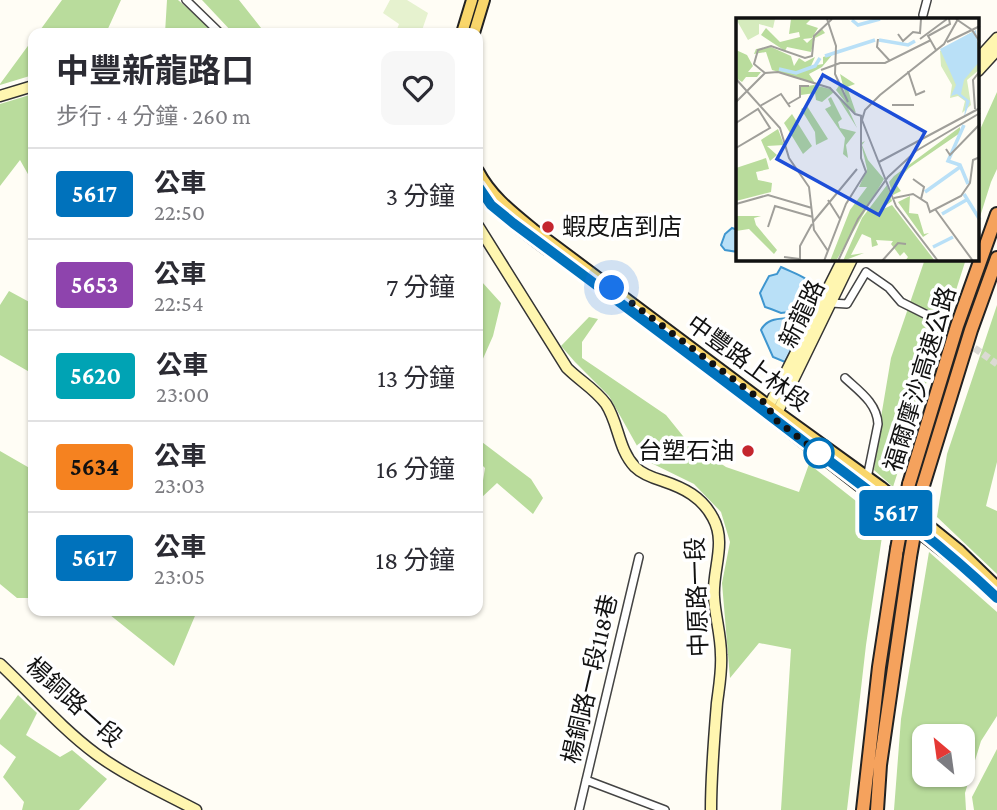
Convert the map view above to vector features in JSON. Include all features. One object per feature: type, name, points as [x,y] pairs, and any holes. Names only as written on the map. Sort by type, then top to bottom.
[{"type":"highway","name":"福爾摩沙高速公路","points":[[863,810],[878,667],[909,484],[957,326],[997,214]]},
{"type":"highway","name":"福爾摩沙高速公路","points":[[877,810],[880,765],[922,489],[971,330],[997,258]]},
{"type":"main road","points":[[464,28],[472,0]]},
{"type":"main road","points":[[476,28],[484,0]]},
{"type":"main road","name":"中豐路上林段","points":[[483,180],[499,201],[534,230],[773,411],[965,568],[997,598]]},
{"type":"main road","name":"中豐路上林段","points":[[483,193],[491,205],[513,223],[867,478],[960,551],[997,587]]},
{"type":"street","points":[[186,0],[215,28]]},
{"type":"street","points":[[923,15],[927,0]]},
{"type":"street","points":[[979,58],[997,38]]},
{"type":"street","points":[[979,70],[997,50]]},
{"type":"street","points":[[0,96],[28,88]]},
{"type":"street","name":"中原路一段","points":[[483,234],[567,368],[578,379],[591,386],[605,403],[628,459],[637,469],[651,477],[693,494],[714,518],[720,541],[713,594],[722,656],[711,774],[711,810]]},
{"type":"street","name":"新龍路","points":[[773,411],[842,261]]},
{"type":"street","name":"新龍路","points":[[773,411],[851,261]]},
{"type":"street","points":[[831,303],[847,304],[866,272],[889,288],[901,302],[927,315]]},
{"type":"street","points":[[845,378],[872,404],[878,415],[867,478]]},
{"type":"street","name":"楊銅路一段118巷","points":[[579,810],[639,556]]},
{"type":"street","name":"楊銅路一段","points":[[0,664],[53,717],[95,753],[123,772],[195,810]]},
{"type":"street","points":[[586,780],[664,810]]},
{"type":"green space","points":[[62,0],[121,0],[108,28],[42,28]]},
{"type":"green space","points":[[167,0],[178,0],[209,28],[165,28]]},
{"type":"green space","points":[[202,0],[239,0],[261,28],[228,28]]},
{"type":"green space","points":[[390,0],[407,0],[428,13],[423,28],[398,28],[399,24],[383,13]]},
{"type":"green space","points":[[28,46],[28,77],[0,84]]},
{"type":"green space","points":[[997,92],[997,169],[979,220],[979,132]]},
{"type":"green space","points":[[28,96],[28,174],[20,160],[0,186],[0,104]]},
{"type":"green space","points":[[924,261],[965,261],[893,487],[874,470],[891,358]]},
{"type":"green space","points":[[483,283],[501,303],[493,336],[483,359]]},
{"type":"green space","points":[[9,291],[28,301],[28,371],[0,355],[0,305]]},
{"type":"green space","points":[[997,305],[997,462],[986,506],[997,511],[997,574],[937,517],[947,454]]},
{"type":"green space","points":[[589,317],[598,319],[582,342],[582,358],[666,415],[687,441],[726,467],[799,492],[809,464],[884,523],[866,645],[847,810],[781,810],[791,649],[759,643],[730,678],[722,583],[730,542],[721,512],[694,484],[645,460],[609,396],[561,346]]},
{"type":"green space","points":[[483,443],[531,479],[543,498],[533,514],[497,483],[483,496]]},
{"type":"green space","points":[[0,451],[28,467],[28,598],[17,598],[0,584]]},
{"type":"green space","points":[[929,552],[997,612],[997,716],[981,741],[975,760],[975,724],[912,724],[912,788],[967,788],[966,810],[894,810],[901,719]]},
{"type":"green space","points":[[111,616],[195,616],[174,666]]},
{"type":"green space","points":[[18,695],[37,713],[26,735],[60,757],[72,750],[107,779],[79,810],[22,810],[24,802],[3,777],[16,757],[0,744],[0,720]]},
{"type":"green space","points":[[997,749],[997,810],[974,810],[972,797]]},
{"type":"water","points":[[732,228],[736,229],[736,252],[725,250],[721,245],[725,234]]},
{"type":"water","points":[[781,267],[808,280],[819,294],[809,316],[781,313],[765,307],[760,293],[769,276],[777,274]]},
{"type":"water","points":[[790,318],[805,324],[785,362],[773,357],[761,330],[770,321]]},
{"type":"tunnel","points":[[927,315],[956,335]]},
{"type":"tunnel","points":[[966,342],[997,364]]},
{"type":"bus line","name":"5617","points":[[483,193],[491,205],[513,223],[874,496],[965,568],[997,598]]},
{"type":"place","name":"蝦皮店到店","points":[[548,227]]},
{"type":"place","name":"台塑石油","points":[[748,451]]},
{"type":"route","points":[[612,288],[769,406],[772,417],[819,453]]}]
